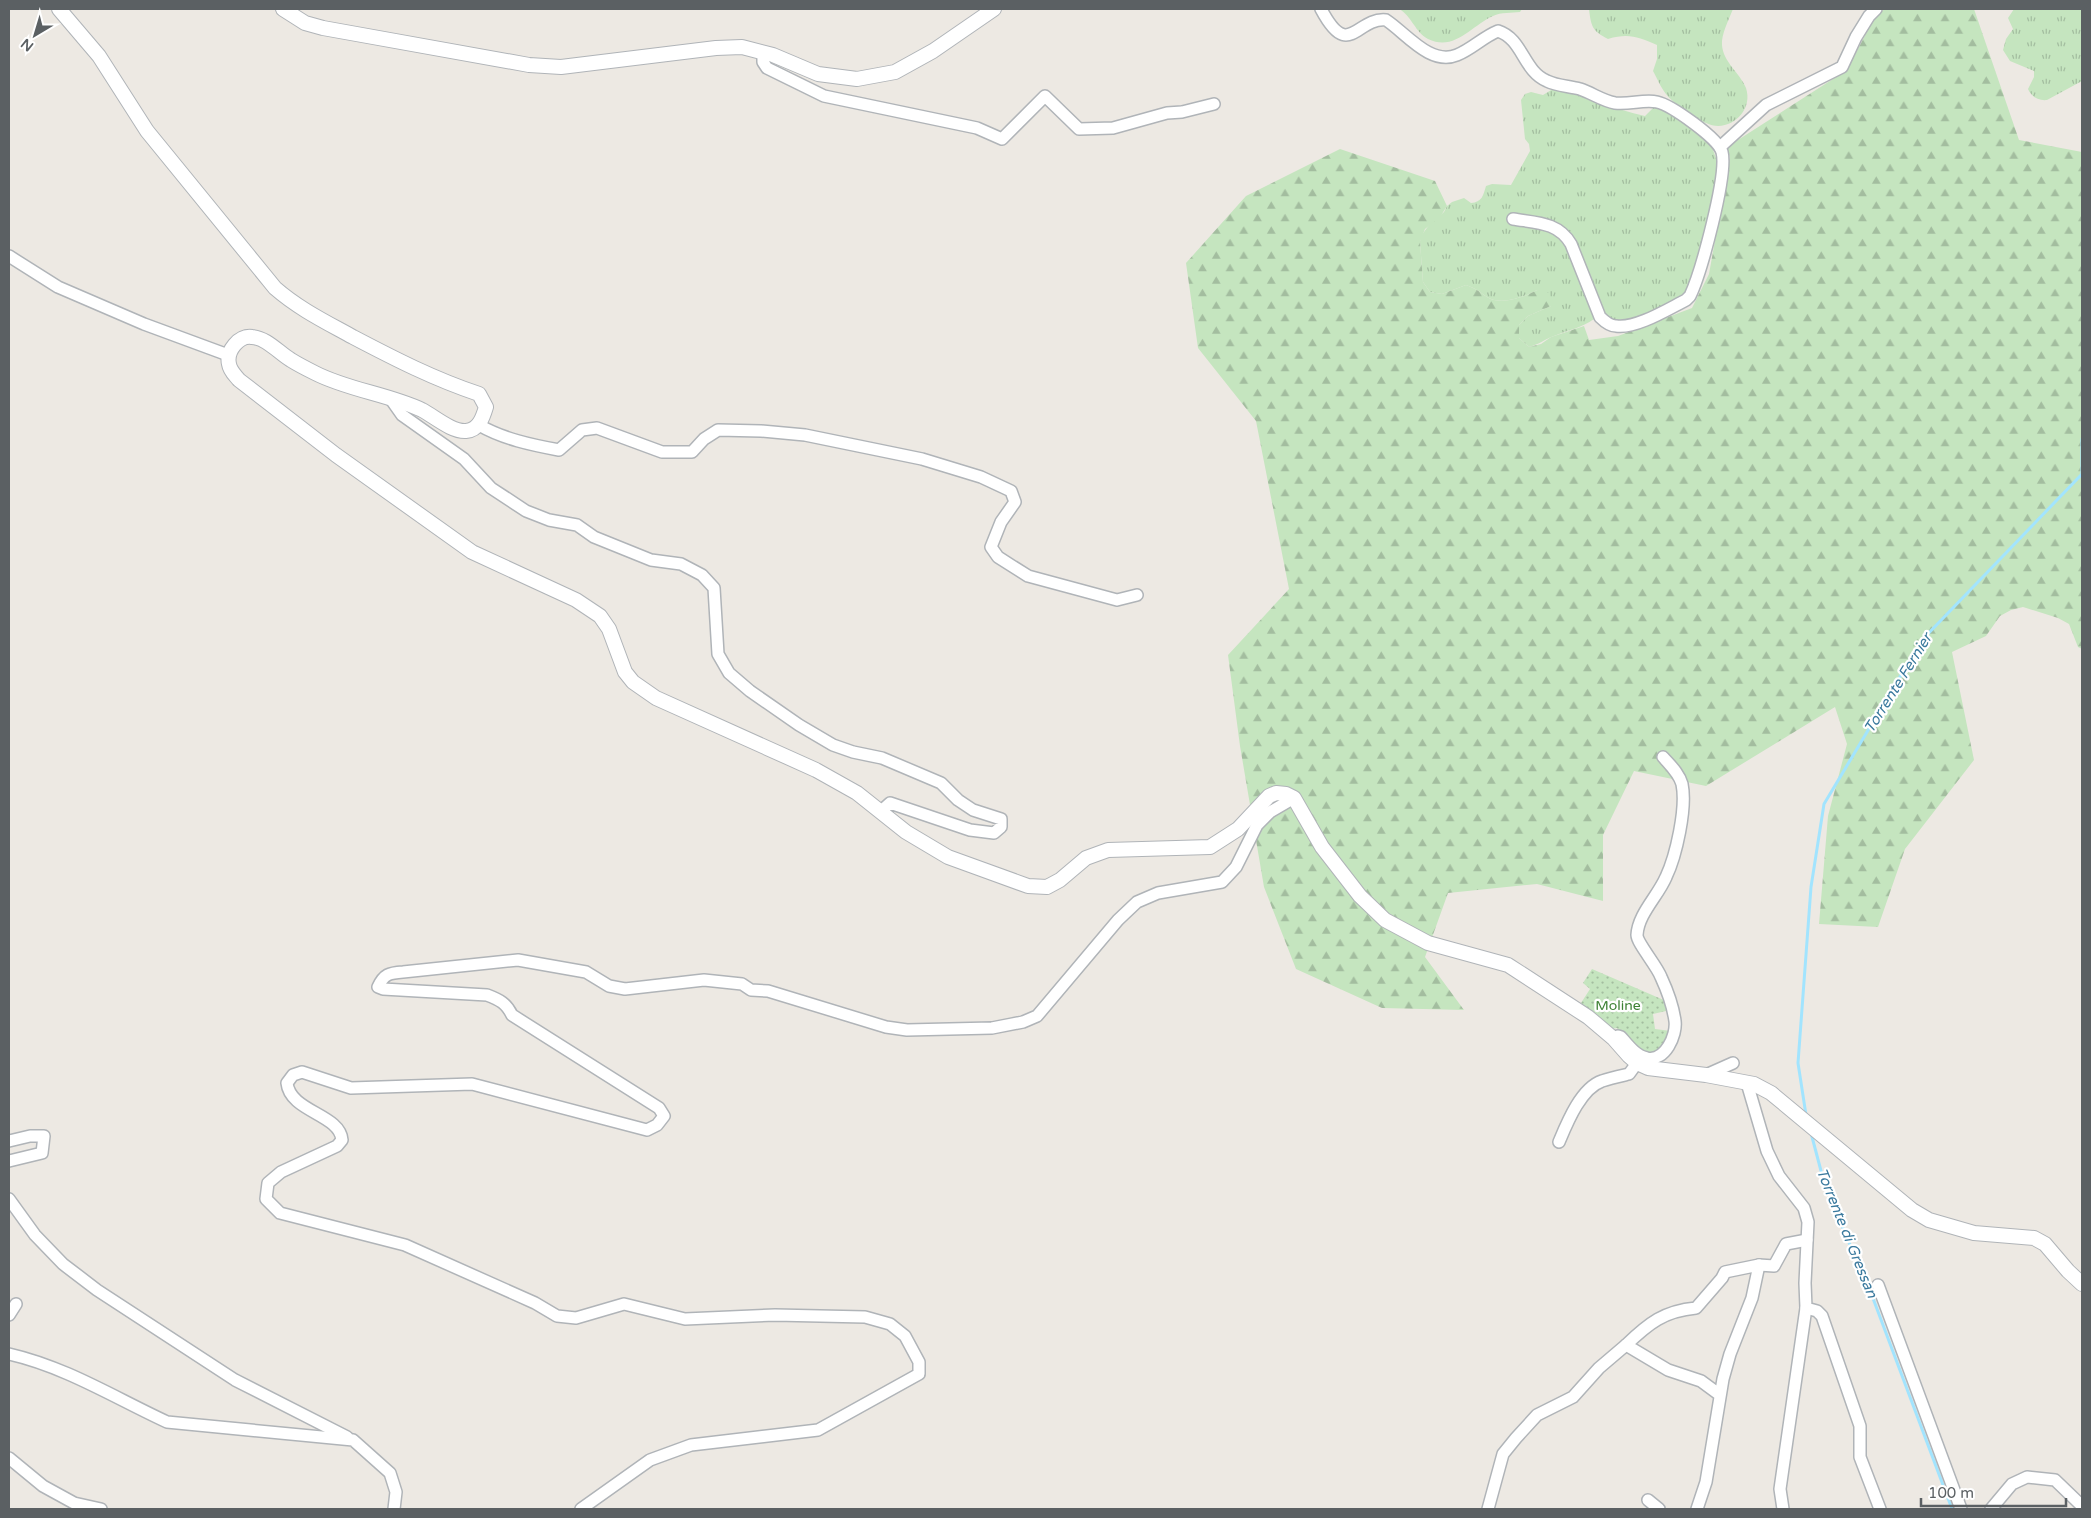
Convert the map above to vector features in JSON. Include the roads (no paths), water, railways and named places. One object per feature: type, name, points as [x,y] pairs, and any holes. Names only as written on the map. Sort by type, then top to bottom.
[{"type":"street","points":[[58,9],[99,56],[147,131],[275,288],[310,314],[414,369],[479,394],[486,407],[479,425],[468,431],[456,430],[420,410],[390,398],[324,378],[254,337],[245,337],[240,340],[228,355],[228,364],[232,372],[239,380],[398,501],[472,552],[576,600],[600,616],[609,629],[626,672],[640,688],[656,698],[816,770],[857,792],[906,832],[948,857],[1028,886],[1047,887],[1060,880],[1086,858],[1108,850],[1210,847],[1238,829],[1269,796],[1276,793],[1286,794],[1294,798],[1322,847],[1360,896],[1385,920],[1428,943],[1508,965],[1588,1017],[1614,1039],[1637,1063],[1648,1068],[1706,1074],[1747,1083],[1771,1093],[1836,1145],[1897,1199],[1929,1220],[1974,1233],[2034,1238],[2045,1244],[2082,1284]]},
{"type":"street","points":[[283,9],[305,23],[323,28],[529,65],[562,67],[716,48],[742,48],[763,53],[818,74],[835,78],[856,79],[895,72],[933,51],[994,9]]},
{"type":"street","points":[[1321,9],[1328,22],[1340,33],[1347,36],[1378,19],[1386,20],[1425,51],[1441,58],[1456,56],[1498,31],[1506,34],[1516,42],[1533,70],[1548,82],[1580,89],[1615,103],[1656,101],[1669,106],[1716,141],[1720,147],[1722,154],[1720,180],[1709,236],[1690,296],[1686,300],[1637,323],[1616,326],[1605,322],[1600,316],[1571,244],[1565,235],[1545,224],[1513,219]]},
{"type":"street","points":[[1720,147],[1766,105],[1842,67],[1860,30],[1876,9]]},
{"type":"street","points":[[763,53],[763,62],[768,68],[824,96],[977,128],[1002,140],[1045,96],[1079,129],[1113,128],[1166,113],[1182,112],[1214,104]]},
{"type":"street","points":[[9,256],[58,287],[152,328],[228,355]]},
{"type":"street","points":[[390,398],[402,415],[464,459],[491,488],[526,511],[549,520],[577,526],[594,537],[651,560],[681,564],[702,575],[714,588],[718,654],[729,673],[799,725],[833,745],[853,752],[882,758],[941,783],[958,800],[972,810],[1001,819],[1002,827],[994,833],[970,830],[890,803],[881,811]]},
{"type":"street","points":[[479,425],[489,431],[530,444],[559,450],[582,430],[597,428],[662,452],[692,452],[704,439],[718,430],[761,431],[805,435],[922,459],[981,477],[1012,490],[1015,502],[1001,522],[991,547],[998,557],[1028,576],[1117,600],[1137,595]]},
{"type":"street","points":[[1614,1039],[1618,1036],[1621,1037],[1636,1052],[1652,1059],[1669,1046],[1675,1032],[1675,1021],[1658,968],[1637,939],[1637,933],[1645,913],[1666,877],[1682,814],[1682,784],[1677,773],[1663,756]]},
{"type":"street","points":[[581,1509],[650,1460],[691,1445],[818,1430],[919,1374],[919,1362],[905,1336],[890,1324],[865,1317],[774,1315],[686,1319],[624,1304],[576,1318],[557,1316],[535,1303],[405,1245],[280,1213],[266,1199],[268,1183],[281,1172],[337,1146],[342,1140],[342,1135],[335,1126],[298,1102],[288,1092],[286,1083],[293,1075],[302,1072],[351,1088],[472,1084],[647,1130],[658,1125],[664,1116],[659,1108],[512,1015],[506,1004],[497,999],[487,995],[383,989],[378,987],[382,978],[387,974],[518,960],[586,972],[609,986],[625,989],[704,980],[742,984],[751,990],[768,991],[886,1027],[900,1029],[992,1028],[1023,1022],[1037,1016],[1118,920],[1137,902],[1158,893],[1222,882],[1236,867],[1258,825],[1270,812],[1294,798]]},
{"type":"street","points":[[1559,1142],[1576,1105],[1593,1087],[1600,1081],[1629,1074],[1637,1063]]},
{"type":"street","points":[[1706,1074],[1733,1063]]},
{"type":"street","points":[[1747,1083],[1767,1151],[1780,1176],[1804,1208],[1808,1222],[1805,1283],[1806,1308],[1780,1489],[1783,1509]]},
{"type":"street","points":[[9,1141],[30,1136],[44,1136],[42,1152],[9,1161]]},
{"type":"street","points":[[9,1199],[35,1235],[62,1264],[97,1290],[235,1380],[353,1440],[390,1473],[396,1492],[394,1509]]},
{"type":"street","points":[[1488,1509],[1503,1454],[1537,1415],[1573,1397],[1600,1368],[1646,1327],[1661,1317],[1677,1310],[1696,1308],[1725,1272],[1759,1265],[1774,1266],[1786,1244],[1807,1240]]},
{"type":"street","points":[[1697,1509],[1706,1482],[1720,1395],[1730,1354],[1752,1298],[1759,1265]]},
{"type":"street","points":[[1878,1285],[1961,1509]]},
{"type":"street","points":[[9,1316],[16,1304]]},
{"type":"street","points":[[1806,1308],[1817,1311],[1822,1316],[1860,1426],[1860,1457],[1880,1509]]},
{"type":"street","points":[[1626,1345],[1668,1370],[1701,1381],[1720,1395]]},
{"type":"street","points":[[9,1354],[33,1360],[107,1391],[167,1422],[353,1440]]},
{"type":"street","points":[[9,1458],[43,1486],[73,1506],[102,1509]]},
{"type":"street","points":[[1991,1509],[2012,1484],[2027,1477],[2055,1480],[2082,1506]]},
{"type":"street","points":[[1648,1500],[1659,1509]]},
{"type":"waterway","name":"Torrente Fernier","points":[[1806,1115],[1798,1063],[1811,887],[1824,804],[1922,640],[2082,474],[2082,439]]},
{"type":"waterway","name":"Torrente di Gressan","points":[[1811,1133],[1825,1186],[1874,1301],[1952,1509]]},
{"type":"park label","name":"Moline","points":[[1618,1005]]}]
